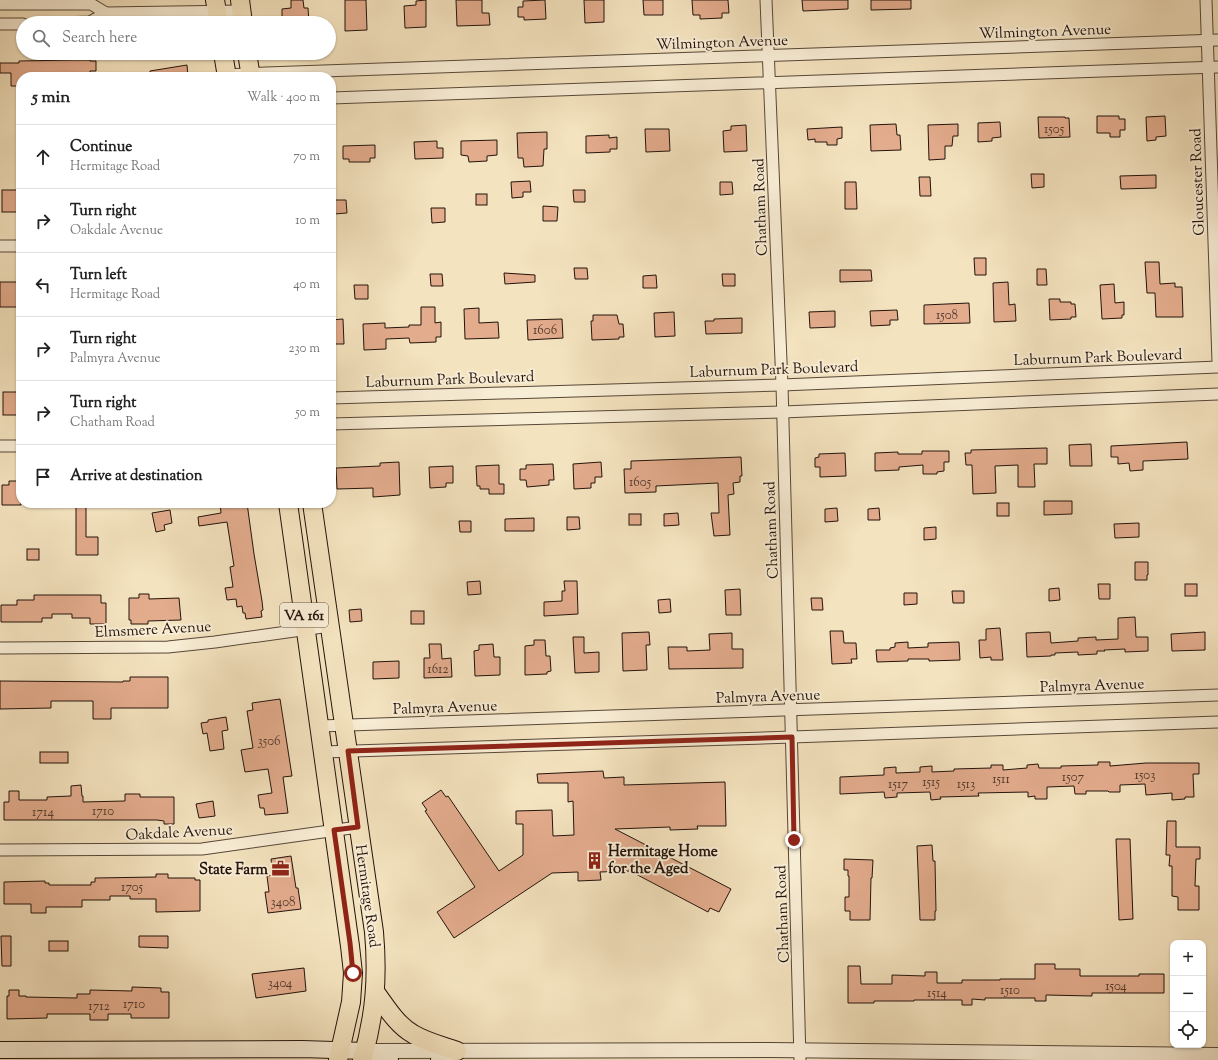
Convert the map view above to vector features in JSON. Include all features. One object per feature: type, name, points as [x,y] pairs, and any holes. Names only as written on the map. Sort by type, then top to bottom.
[{"type":"main road","points":[[224,60],[225,72]]},
{"type":"main road","points":[[248,60],[250,72]]},
{"type":"main road","name":"Hermitage Road","points":[[289,508],[350,943],[353,973],[351,1002],[352,1056]]},
{"type":"main road","name":"Hermitage Road","points":[[313,508],[374,932],[376,957],[376,993],[352,1056]]},
{"type":"main road","points":[[376,993],[395,1018],[406,1029],[420,1038],[457,1051]]},
{"type":"main road","points":[[0,1050],[302,1049],[390,1060]]},
{"type":"main road","points":[[439,1060],[457,1051]]},
{"type":"street","name":"Chatham Road","points":[[766,0],[783,412],[800,1055]]},
{"type":"street","name":"Gloucester Road","points":[[1206,0],[1213,40],[1218,362]]},
{"type":"street","points":[[0,4],[91,4],[106,13]]},
{"type":"street","points":[[101,16],[106,13],[241,11]]},
{"type":"street","points":[[0,24],[16,24]]},
{"type":"street","name":"Wilmington Avenue","points":[[329,72],[1213,40]]},
{"type":"street","points":[[336,98],[1213,68]]},
{"type":"street","points":[[0,246],[16,246]]},
{"type":"street","name":"Laburnum Park Boulevard","points":[[336,398],[782,385],[1218,367]]},
{"type":"street","points":[[336,424],[783,412],[1218,394]]},
{"type":"street","points":[[0,446],[16,446]]},
{"type":"street","name":"Elmsmere Avenue","points":[[0,648],[168,647],[330,626]]},
{"type":"street","name":"Palmyra Avenue","points":[[320,726],[791,711],[1218,695]]},
{"type":"street","points":[[323,752],[1218,722]]},
{"type":"street","name":"Oakdale Avenue","points":[[0,850],[202,849],[358,827]]},
{"type":"street","points":[[352,1056],[405,1052],[457,1051],[800,1055],[1218,1055]]},
{"type":"building","points":[[291,0],[303,0],[304,8],[308,8],[309,16],[282,16],[282,9],[291,8]]},
{"type":"building","points":[[345,0],[366,0],[367,30],[345,31]]},
{"type":"building","points":[[426,0],[426,27],[405,28],[404,6],[416,5],[416,1]]},
{"type":"building","points":[[456,0],[482,0],[482,13],[489,13],[490,25],[457,26]]},
{"type":"building","points":[[545,0],[546,19],[524,20],[524,17],[518,17],[518,7],[523,7],[523,1]]},
{"type":"building","points":[[584,0],[604,0],[604,22],[585,23]]},
{"type":"building","points":[[643,0],[663,0],[663,15],[644,15]]},
{"type":"building","points":[[692,0],[728,0],[729,13],[722,13],[722,18],[700,19],[700,15],[693,15]]},
{"type":"building","points":[[802,0],[848,0],[848,9],[803,11]]},
{"type":"building","points":[[871,0],[911,0],[911,9],[871,10]]},
{"type":"building","points":[[90,60],[96,61],[96,71],[16,72],[16,86],[11,86],[11,73],[0,73],[0,63],[19,63],[19,61]]},
{"type":"building","points":[[187,65],[188,72],[150,72]]},
{"type":"building","points":[[1097,116],[1119,116],[1119,119],[1125,119],[1125,130],[1120,130],[1120,137],[1110,137],[1110,133],[1097,133]]},
{"type":"building","points":[[1165,116],[1166,136],[1156,137],[1156,140],[1147,141],[1146,117]]},
{"type":"building","points":[[1038,117],[1069,118],[1070,137],[1039,138]]},
{"type":"building","points":[[1000,122],[1001,137],[992,138],[992,141],[978,142],[978,123]]},
{"type":"building","points":[[896,124],[897,135],[900,135],[901,150],[871,151],[870,125]]},
{"type":"building","points":[[958,124],[958,136],[953,136],[952,146],[945,146],[945,159],[929,160],[928,125]]},
{"type":"building","points":[[746,125],[747,151],[724,152],[723,131],[731,130],[731,126]]},
{"type":"building","points":[[842,127],[842,138],[837,139],[837,145],[827,145],[827,142],[815,142],[815,139],[808,140],[807,129]]},
{"type":"building","points":[[645,129],[669,129],[670,151],[646,152]]},
{"type":"building","points":[[547,132],[547,149],[544,149],[543,166],[524,167],[523,158],[518,158],[517,133]]},
{"type":"building","points":[[609,135],[609,138],[617,137],[617,149],[610,149],[610,152],[586,153],[586,136]]},
{"type":"building","points":[[497,140],[497,155],[487,156],[487,161],[469,162],[468,156],[461,155],[461,141]]},
{"type":"building","points":[[437,141],[437,148],[443,148],[443,158],[415,159],[414,142]]},
{"type":"building","points":[[375,145],[375,158],[370,158],[370,162],[349,162],[349,159],[343,159],[343,146]]},
{"type":"building","points":[[1031,174],[1044,174],[1044,187],[1032,188]]},
{"type":"building","points":[[1156,175],[1156,188],[1121,189],[1120,176]]},
{"type":"building","points":[[919,177],[930,177],[931,196],[920,196]]},
{"type":"building","points":[[530,181],[531,192],[523,192],[523,197],[512,198],[511,182]]},
{"type":"building","points":[[720,182],[732,182],[733,194],[720,195]]},
{"type":"building","points":[[845,182],[856,182],[857,209],[845,209]]},
{"type":"building","points":[[2,190],[16,190],[16,212],[2,212]]},
{"type":"building","points":[[573,190],[585,190],[585,202],[574,202]]},
{"type":"building","points":[[476,194],[487,194],[487,205],[476,205]]},
{"type":"building","points":[[336,200],[346,200],[347,213],[336,214]]},
{"type":"building","points":[[543,206],[558,207],[557,221],[543,221]]},
{"type":"building","points":[[431,208],[445,208],[445,222],[432,223]]},
{"type":"building","points":[[974,258],[986,258],[986,275],[975,275]]},
{"type":"building","points":[[1145,262],[1159,262],[1160,284],[1175,283],[1175,287],[1182,287],[1183,317],[1156,317],[1155,293],[1147,293]]},
{"type":"building","points":[[574,268],[587,268],[588,279],[575,279]]},
{"type":"building","points":[[1037,269],[1046,269],[1047,285],[1037,285]]},
{"type":"building","points":[[840,270],[871,270],[872,281],[840,282]]},
{"type":"building","points":[[504,273],[535,275],[535,282],[505,284]]},
{"type":"building","points":[[430,274],[442,274],[443,286],[431,286]]},
{"type":"building","points":[[722,274],[735,274],[735,286],[723,286]]},
{"type":"building","points":[[656,275],[657,288],[643,288],[643,276]]},
{"type":"building","points":[[0,282],[16,282],[16,307],[0,307]]},
{"type":"building","points":[[1008,282],[1009,305],[1015,304],[1016,321],[994,322],[993,283]]},
{"type":"building","points":[[1114,284],[1115,303],[1124,302],[1124,315],[1122,315],[1122,318],[1102,319],[1100,285]]},
{"type":"building","points":[[354,285],[368,285],[368,299],[355,299]]},
{"type":"building","points":[[1049,299],[1060,299],[1060,302],[1071,302],[1071,304],[1075,304],[1076,317],[1071,317],[1071,319],[1050,320]]},
{"type":"building","points":[[969,303],[970,323],[924,324],[924,305]]},
{"type":"building","points":[[421,307],[435,307],[435,323],[441,322],[441,337],[436,337],[436,342],[410,343],[409,338],[386,339],[386,349],[364,350],[363,324],[385,323],[385,328],[421,325]]},
{"type":"building","points":[[479,308],[479,323],[498,322],[499,338],[465,339],[464,309]]},
{"type":"building","points":[[897,310],[898,320],[890,320],[890,325],[871,326],[870,311]]},
{"type":"building","points":[[835,311],[835,327],[810,328],[809,312]]},
{"type":"building","points":[[674,312],[675,336],[655,337],[654,313]]},
{"type":"building","points":[[593,315],[617,315],[619,324],[623,324],[624,337],[619,337],[619,339],[592,340],[591,321],[593,321]]},
{"type":"building","points":[[742,318],[742,333],[706,334],[705,321],[714,321],[714,319]]},
{"type":"building","points":[[343,319],[344,344],[336,344],[336,320]]},
{"type":"building","points":[[562,319],[563,338],[528,340],[527,320]]},
{"type":"building","points":[[3,392],[16,392],[16,415],[3,415]]},
{"type":"building","points":[[1187,442],[1188,459],[1143,461],[1143,470],[1130,471],[1129,463],[1118,464],[1118,457],[1111,457],[1111,446]]},
{"type":"building","points":[[1091,444],[1092,466],[1070,466],[1069,445]]},
{"type":"building","points":[[1047,448],[1047,464],[1034,464],[1035,487],[1018,487],[1018,465],[995,466],[996,493],[973,494],[972,465],[966,465],[965,453],[971,453],[971,450]]},
{"type":"building","points":[[922,451],[949,451],[949,462],[944,462],[944,471],[937,472],[937,474],[923,474],[923,465],[899,467],[899,470],[875,471],[875,453],[898,452],[898,454],[922,454]]},
{"type":"building","points":[[845,453],[846,476],[820,477],[820,467],[815,467],[815,458],[819,457],[819,454]]},
{"type":"building","points":[[741,457],[742,476],[740,476],[740,482],[733,483],[734,494],[728,495],[730,535],[714,536],[711,513],[719,513],[718,483],[656,486],[656,492],[625,493],[624,469],[631,469],[631,461]]},
{"type":"building","points":[[399,462],[400,495],[373,497],[373,488],[337,489],[336,468],[380,466],[380,463]]},
{"type":"building","points":[[601,462],[602,477],[595,477],[595,483],[591,483],[591,488],[574,489],[573,464]]},
{"type":"building","points":[[553,464],[554,480],[549,480],[549,485],[527,487],[526,480],[520,480],[520,469],[526,469],[526,465]]},
{"type":"building","points":[[499,465],[499,484],[504,484],[504,494],[489,494],[489,489],[480,489],[480,486],[477,486],[476,466]]},
{"type":"building","points":[[453,466],[453,483],[446,483],[446,487],[430,488],[429,467]]},
{"type":"building","points":[[9,481],[16,481],[16,505],[2,505],[2,485],[9,485]]},
{"type":"building","points":[[1044,501],[1072,501],[1072,514],[1044,515]]},
{"type":"building","points":[[997,503],[1009,503],[1009,516],[997,516]]},
{"type":"building","points":[[76,508],[86,508],[86,537],[98,537],[98,555],[76,555]]},
{"type":"building","points":[[220,508],[248,508],[262,601],[262,617],[246,619],[242,606],[237,607],[236,599],[227,600],[225,588],[233,587],[230,567],[234,566],[227,522],[199,526],[198,517],[221,513]]},
{"type":"building","points":[[837,508],[838,521],[825,522],[825,509]]},
{"type":"building","points":[[879,508],[880,520],[868,520],[868,509]]},
{"type":"building","points":[[170,510],[172,523],[164,525],[165,530],[156,532],[152,513]]},
{"type":"building","points":[[678,513],[679,525],[664,526],[664,514]]},
{"type":"building","points":[[629,514],[641,514],[641,525],[629,525]]},
{"type":"building","points":[[567,517],[579,517],[580,529],[567,530]]},
{"type":"building","points":[[534,518],[534,531],[505,531],[505,519]]},
{"type":"building","points":[[459,521],[471,521],[471,532],[460,532]]},
{"type":"building","points":[[1139,523],[1139,537],[1115,538],[1114,524]]},
{"type":"building","points":[[936,527],[936,539],[924,540],[924,528]]},
{"type":"building","points":[[27,549],[39,549],[39,560],[27,560]]},
{"type":"building","points":[[1135,562],[1148,562],[1147,580],[1135,580]]},
{"type":"building","points":[[480,581],[481,594],[468,595],[467,582]]},
{"type":"building","points":[[564,581],[577,581],[578,614],[544,616],[544,602],[562,601],[562,591],[565,591]]},
{"type":"building","points":[[1098,584],[1110,584],[1110,599],[1099,599]]},
{"type":"building","points":[[1185,584],[1197,584],[1197,596],[1185,596]]},
{"type":"building","points":[[1059,588],[1060,600],[1049,601],[1049,589]]},
{"type":"building","points":[[740,589],[741,615],[726,615],[725,590]]},
{"type":"building","points":[[952,591],[964,591],[964,603],[953,603]]},
{"type":"building","points":[[904,593],[917,593],[917,604],[904,605]]},
{"type":"building","points":[[139,594],[149,594],[149,599],[179,598],[181,620],[148,621],[148,624],[131,624],[131,620],[129,620],[129,598],[139,598]]},
{"type":"building","points":[[34,595],[101,595],[101,603],[106,603],[106,624],[90,624],[90,618],[72,618],[72,614],[52,614],[52,618],[42,618],[42,622],[1,622],[1,605],[17,605],[17,600],[34,600]]},
{"type":"building","points":[[811,598],[822,598],[823,610],[812,610]]},
{"type":"building","points":[[670,599],[671,612],[659,613],[658,600]]},
{"type":"building","points":[[361,609],[362,621],[350,622],[349,610]]},
{"type":"building","points":[[411,611],[424,611],[424,624],[411,624]]},
{"type":"building","points":[[1135,617],[1136,637],[1148,637],[1148,651],[1125,652],[1125,649],[1104,650],[1105,651],[1097,651],[1097,654],[1078,655],[1078,652],[1055,653],[1055,655],[1051,656],[1027,657],[1026,633],[1050,632],[1051,643],[1078,641],[1078,638],[1096,637],[1096,640],[1118,639],[1118,618]]},
{"type":"building","points":[[1000,628],[1003,660],[991,660],[991,657],[980,658],[979,640],[986,640],[986,629]]},
{"type":"building","points":[[830,631],[843,631],[844,643],[856,643],[857,659],[851,659],[852,663],[832,664]]},
{"type":"building","points":[[649,632],[650,645],[646,645],[647,670],[623,671],[622,633]]},
{"type":"building","points":[[1205,632],[1205,650],[1172,651],[1171,634]]},
{"type":"building","points":[[732,633],[732,649],[743,649],[743,668],[669,669],[668,647],[687,647],[687,651],[710,650],[709,634]]},
{"type":"building","points":[[573,637],[584,637],[584,653],[599,652],[599,672],[575,673]]},
{"type":"building","points":[[534,640],[545,640],[546,656],[550,656],[551,671],[547,672],[547,674],[525,675],[525,646],[534,645]]},
{"type":"building","points":[[908,642],[908,648],[928,647],[928,643],[959,642],[960,660],[929,661],[929,659],[908,659],[908,661],[877,662],[876,650],[890,650],[890,648],[895,647],[895,643]]},
{"type":"building","points":[[429,644],[441,644],[442,659],[451,658],[452,677],[424,678],[424,658],[430,658]]},
{"type":"building","points":[[493,644],[494,657],[500,657],[500,675],[475,676],[474,651],[479,650],[479,645]]},
{"type":"building","points":[[399,661],[399,678],[373,679],[373,662]]},
{"type":"building","points":[[130,677],[168,677],[168,708],[111,708],[111,719],[93,719],[93,701],[51,701],[51,708],[0,709],[0,681],[123,682],[130,681]]},
{"type":"building","points":[[280,699],[292,776],[283,777],[288,813],[265,815],[264,808],[260,808],[258,795],[272,793],[268,769],[245,772],[241,750],[253,748],[247,711],[253,710],[252,703]]},
{"type":"building","points":[[226,717],[228,730],[222,731],[224,749],[210,751],[207,733],[203,734],[201,723],[208,722],[208,720]]},
{"type":"building","points":[[40,752],[68,752],[68,763],[40,763]]},
{"type":"building","points":[[1098,762],[1110,762],[1110,766],[1146,763],[1199,763],[1199,774],[1193,774],[1194,797],[1185,797],[1185,799],[1172,800],[1172,793],[1146,795],[1145,784],[1120,785],[1120,792],[1086,791],[1086,794],[1075,794],[1074,786],[1047,787],[1047,799],[1035,799],[1035,796],[1028,797],[1028,792],[978,793],[979,796],[940,797],[941,799],[931,800],[930,792],[897,793],[897,797],[885,798],[884,792],[840,794],[840,777],[884,775],[884,768],[896,767],[896,773],[920,772],[920,767],[932,766],[932,772],[954,771],[954,769],[991,768],[991,765],[1003,765],[1003,770],[1027,768],[1027,765],[1038,764],[1039,768],[1061,768],[1061,766],[1098,765]]},
{"type":"building","name":"Hermitage Home for the Aged","points":[[603,771],[604,778],[624,777],[624,785],[725,782],[726,826],[697,826],[698,829],[670,830],[670,827],[615,829],[731,889],[719,912],[710,908],[708,912],[630,871],[600,872],[601,880],[578,881],[578,872],[552,873],[454,938],[437,912],[475,887],[425,811],[427,810],[422,803],[441,790],[446,797],[448,796],[499,871],[523,855],[523,824],[516,824],[516,811],[552,810],[553,836],[574,835],[573,801],[568,802],[568,783],[538,783],[537,774]]},
{"type":"building","points":[[81,785],[83,802],[125,801],[125,794],[140,794],[140,797],[174,797],[174,824],[164,824],[164,821],[157,820],[4,820],[4,802],[9,802],[9,791],[19,791],[19,800],[47,800],[47,797],[71,796],[71,786]]},
{"type":"building","points":[[213,801],[215,816],[199,818],[196,804]]},
{"type":"building","points":[[1167,821],[1176,821],[1176,847],[1200,847],[1200,859],[1196,859],[1195,886],[1199,886],[1199,910],[1178,910],[1178,897],[1172,896],[1172,866],[1169,866],[1170,855],[1166,855]]},
{"type":"building","points":[[1116,839],[1130,839],[1133,919],[1119,920]]},
{"type":"building","points":[[932,845],[933,861],[935,861],[935,920],[920,920],[917,846]]},
{"type":"building","points":[[291,856],[301,909],[268,913],[265,892],[269,892],[267,876],[273,875],[271,859]]},
{"type":"building","points":[[844,859],[873,860],[870,920],[850,920],[850,911],[845,911],[845,897],[849,897],[849,876],[848,870],[844,870]]},
{"type":"building","points":[[156,874],[168,874],[168,878],[195,878],[195,880],[200,880],[200,911],[156,912],[156,899],[130,899],[130,896],[110,896],[110,900],[82,900],[82,907],[46,907],[46,913],[31,913],[31,904],[4,904],[4,882],[45,881],[45,883],[49,883],[49,885],[91,885],[91,882],[95,882],[95,878],[156,877]]},
{"type":"building","points":[[1,936],[11,936],[11,966],[2,966]]},
{"type":"building","points":[[139,936],[168,936],[168,948],[139,947]]},
{"type":"building","points":[[49,941],[68,941],[68,951],[49,951]]},
{"type":"building","points":[[1035,964],[1055,964],[1055,969],[1080,969],[1080,976],[1139,976],[1139,974],[1164,974],[1164,993],[1092,993],[1092,996],[1046,995],[1046,1001],[1035,1001],[1035,998],[985,998],[985,1000],[972,999],[972,1005],[962,1005],[962,1000],[874,1001],[874,1003],[848,1003],[848,966],[860,966],[861,984],[892,984],[892,975],[925,976],[925,972],[937,972],[937,983],[962,983],[962,980],[1035,979]]},
{"type":"building","points":[[304,968],[306,991],[256,998],[252,974]]},
{"type":"building","points":[[132,987],[161,988],[161,992],[169,992],[169,1018],[131,1018],[131,1014],[108,1014],[108,1020],[90,1020],[90,1014],[47,1014],[47,1018],[7,1019],[7,996],[9,996],[9,990],[19,990],[19,996],[26,997],[77,998],[77,994],[90,994],[90,990],[132,991]]},
{"type":"place","name":"Hermitage Home for the Aged","points":[[595,860]]},
{"type":"place","name":"State Farm","points":[[281,869]]},
{"type":"route","points":[[353,973],[334,830],[358,827],[348,751],[792,737],[794,840]]}]
